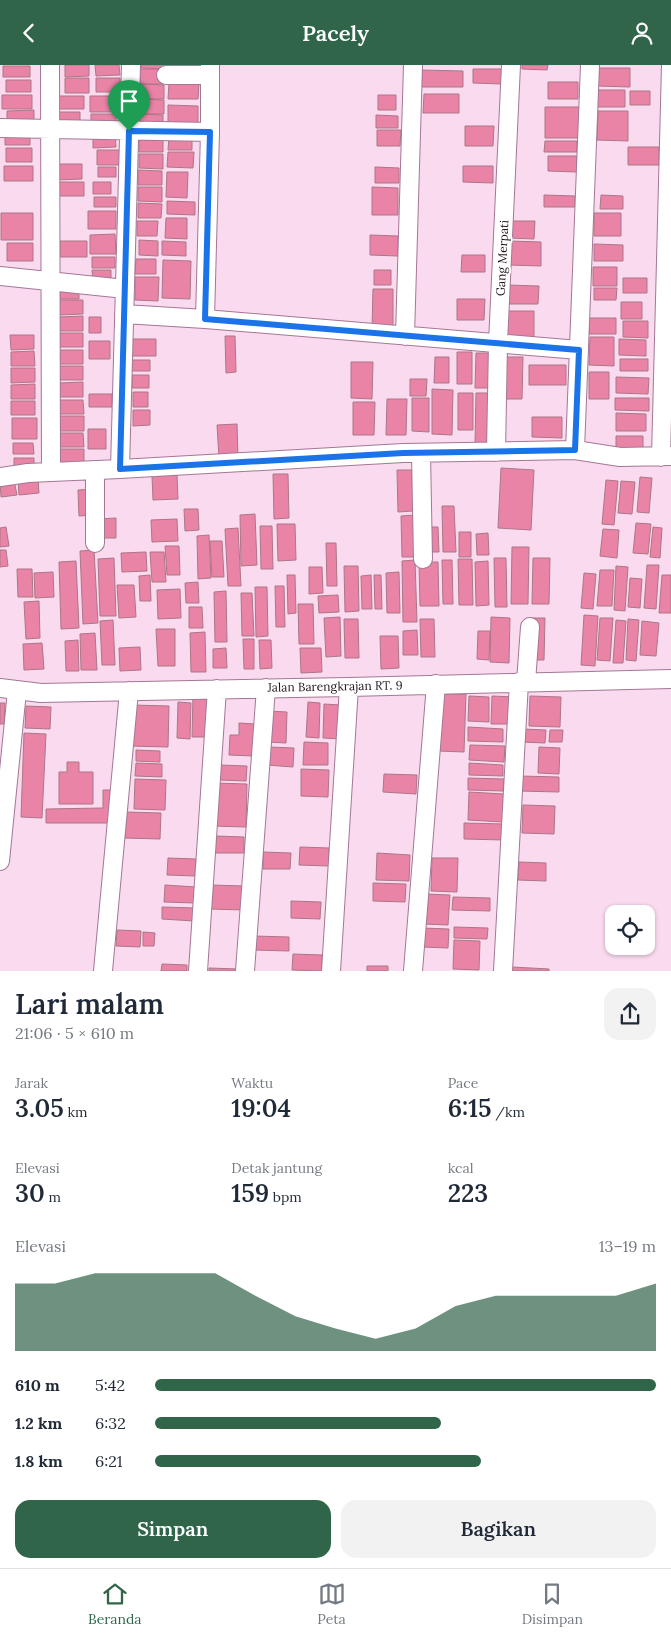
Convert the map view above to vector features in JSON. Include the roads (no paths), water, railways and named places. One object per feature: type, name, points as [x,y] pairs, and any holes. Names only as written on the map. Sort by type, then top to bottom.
[{"type":"street","points":[[50,65],[51,472]]},
{"type":"street","points":[[120,469],[131,65]]},
{"type":"street","points":[[405,336],[413,65]]},
{"type":"street","name":"Gang Merpati","points":[[496,451],[498,343],[511,65]]},
{"type":"street","points":[[575,450],[590,65]]},
{"type":"street","points":[[0,477],[28,473],[421,453],[575,450],[620,457],[666,456],[671,65]]},
{"type":"street","points":[[166,75],[210,70],[205,319]]},
{"type":"street","points":[[0,129],[210,132]]},
{"type":"street","points":[[0,277],[125,289]]},
{"type":"street","points":[[124,314],[579,350]]},
{"type":"street","points":[[421,453],[423,559]]},
{"type":"street","points":[[95,470],[95,543]]},
{"type":"street","points":[[503,971],[522,682],[530,627]]},
{"type":"street","name":"Jalan Barengkrajan RT. 9","points":[[8,689],[41,693],[671,679]]},
{"type":"street","points":[[413,971],[436,684]]},
{"type":"street","points":[[331,971],[349,687]]},
{"type":"street","points":[[245,971],[266,688]]},
{"type":"street","points":[[0,861],[8,689]]},
{"type":"street","points":[[198,971],[216,689]]},
{"type":"street","points":[[103,971],[129,691]]}]
